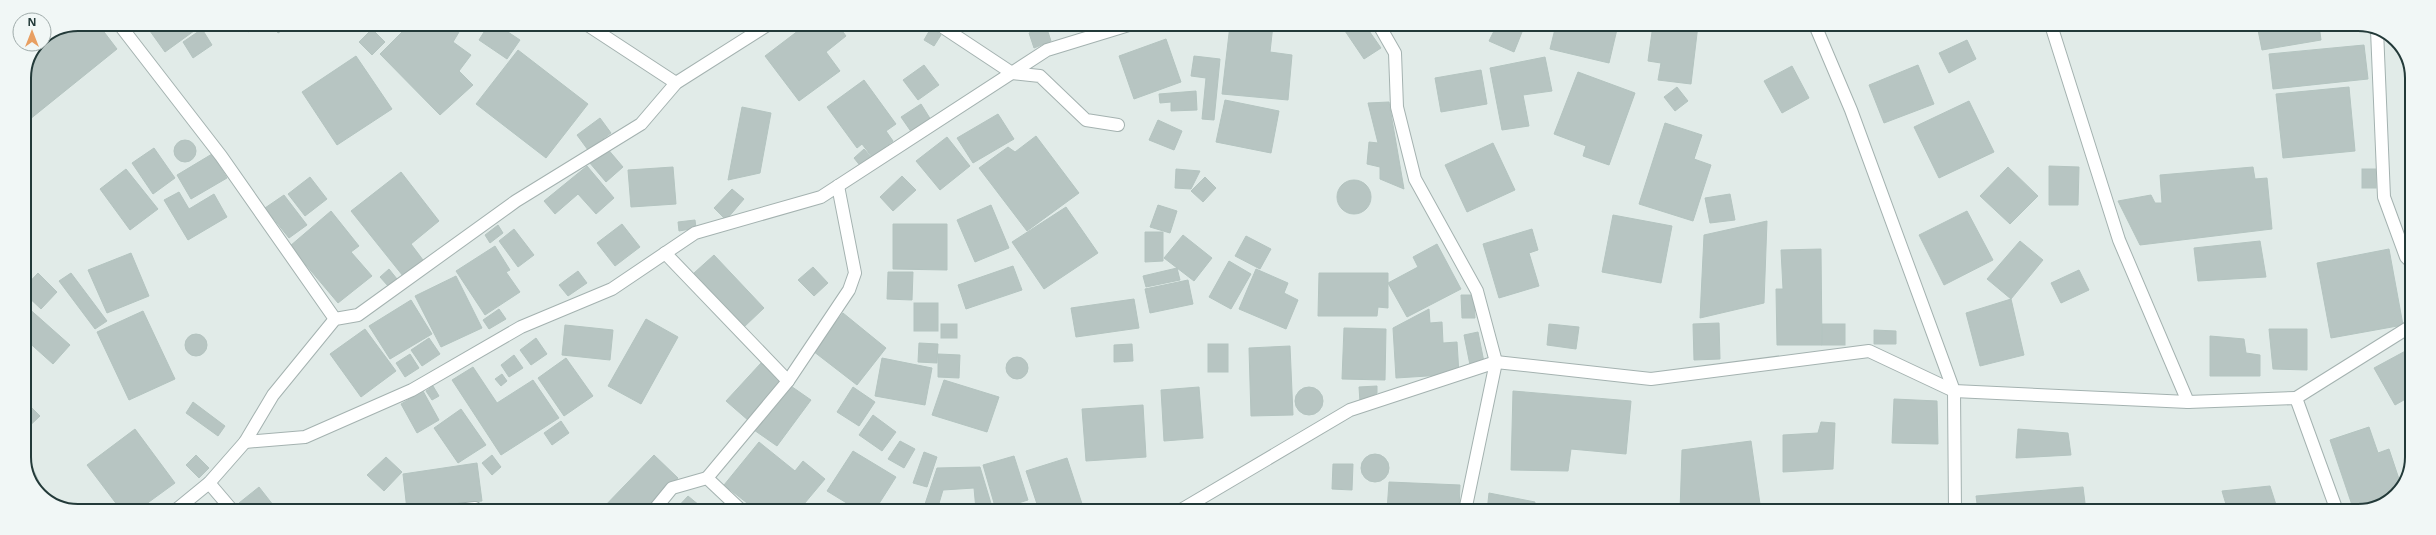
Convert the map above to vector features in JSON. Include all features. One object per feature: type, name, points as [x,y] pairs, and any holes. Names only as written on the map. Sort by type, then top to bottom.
[{"type":"street","points":[[124,31],[221,156],[335,319]]},
{"type":"street","points":[[597,31],[676,83]]},
{"type":"street","points":[[183,504],[209,483],[245,442],[273,395],[335,319],[358,315],[516,201],[641,124],[676,83],[758,31]]},
{"type":"street","points":[[949,31],[1012,73],[1040,76],[1086,120],[1118,125]]},
{"type":"street","points":[[245,442],[305,437],[412,390],[521,327],[612,289],[695,232],[821,197],[1046,50],[1109,31]]},
{"type":"street","points":[[1382,31],[1395,53],[1397,107],[1415,179],[1477,291],[1496,362],[1466,504]]},
{"type":"street","points":[[1818,31],[1851,110],[1954,391],[1955,504]]},
{"type":"street","points":[[2053,31],[2119,240],[2188,402]]},
{"type":"street","points":[[2377,36],[2384,197],[2405,254]]},
{"type":"street","points":[[659,504],[672,488],[707,478],[788,381],[845,297],[855,273],[838,186]]},
{"type":"street","points":[[665,253],[788,381]]},
{"type":"street","points":[[1191,504],[1350,410],[1496,362],[1651,379],[1869,351],[1954,391],[2188,402],[2296,398],[2405,330]]},
{"type":"street","points":[[2296,398],[2334,504]]},
{"type":"street","points":[[707,478],[735,504]]},
{"type":"street","points":[[209,483],[227,504]]},
{"type":"building","points":[[103,31],[117,49],[31,118],[32,69],[39,52],[52,52],[52,39],[69,32]]},
{"type":"building","points":[[150,31],[194,31],[165,52]]},
{"type":"building","points":[[199,31],[203,31],[212,45],[193,58],[183,42]]},
{"type":"building","points":[[370,31],[374,31],[385,42],[372,55],[359,42]]},
{"type":"building","points":[[403,31],[460,31],[453,42],[471,55],[459,71],[473,85],[440,115],[380,54]]},
{"type":"building","points":[[485,31],[506,31],[520,40],[507,59],[479,40]]},
{"type":"building","points":[[798,31],[842,31],[846,36],[826,52],[840,71],[799,101],[765,56]]},
{"type":"building","points":[[929,31],[935,31],[941,35],[934,46],[924,40]]},
{"type":"building","points":[[1034,31],[1048,31],[1051,41],[1034,48],[1029,33]]},
{"type":"building","points":[[1229,31],[1272,31],[1270,52],[1292,55],[1288,100],[1222,94]]},
{"type":"building","points":[[1345,31],[1369,31],[1381,48],[1364,59]]},
{"type":"building","points":[[1494,31],[1522,32],[1514,52],[1489,41]]},
{"type":"building","points":[[1554,31],[1617,31],[1609,63],[1550,49]]},
{"type":"building","points":[[1652,31],[1697,31],[1691,84],[1658,80],[1661,63],[1648,61]]},
{"type":"building","points":[[2258,31],[2320,31],[2321,40],[2262,50]]},
{"type":"building","points":[[1166,39],[1181,82],[1134,99],[1119,56]]},
{"type":"building","points":[[1967,40],[1976,59],[1949,73],[1939,53]]},
{"type":"building","points":[[2364,45],[2368,79],[2273,89],[2269,54]]},
{"type":"building","points":[[518,50],[588,104],[546,158],[476,104]]},
{"type":"building","points":[[356,56],[392,109],[337,145],[302,92]]},
{"type":"building","points":[[1194,56],[1220,59],[1214,120],[1202,119],[1206,78],[1191,76]]},
{"type":"building","points":[[1545,57],[1552,91],[1523,95],[1529,126],[1502,130],[1490,68]]},
{"type":"building","points":[[924,65],[939,85],[918,100],[903,80]]},
{"type":"building","points":[[1918,65],[1934,104],[1884,123],[1869,85]]},
{"type":"building","points":[[1792,66],[1809,98],[1782,113],[1764,81]]},
{"type":"building","points":[[1481,70],[1487,104],[1441,112],[1435,78]]},
{"type":"building","points":[[1578,72],[1635,93],[1609,165],[1583,156],[1586,146],[1554,134]]},
{"type":"building","points":[[864,80],[896,124],[886,131],[893,141],[872,157],[862,144],[857,148],[827,107]]},
{"type":"building","points":[[1677,87],[1688,101],[1675,111],[1664,97]]},
{"type":"building","points":[[2349,87],[2355,151],[2283,158],[2276,94]]},
{"type":"building","points":[[1196,91],[1197,110],[1171,111],[1171,102],[1160,103],[1159,94]]},
{"type":"building","points":[[1225,100],[1279,111],[1271,153],[1216,142]]},
{"type":"building","points":[[1969,101],[1994,152],[1939,178],[1914,127]]},
{"type":"building","points":[[1389,102],[1404,189],[1380,179],[1380,167],[1367,164],[1369,142],[1378,143],[1368,103]]},
{"type":"building","points":[[921,104],[931,120],[912,133],[901,117]]},
{"type":"building","points":[[742,107],[771,113],[760,173],[728,180]]},
{"type":"building","points":[[998,114],[1014,139],[973,163],[957,138]]},
{"type":"building","points":[[600,118],[611,133],[588,150],[577,135]]},
{"type":"building","points":[[1158,120],[1182,131],[1174,150],[1149,140]]},
{"type":"building","points":[[1665,123],[1702,135],[1694,159],[1711,165],[1693,221],[1639,204]]},
{"type":"building","points":[[1036,136],[1079,193],[1027,231],[979,168],[1008,147],[1015,152]]},
{"type":"building","points":[[947,137],[970,166],[940,190],[916,161]]},
{"type":"building","points":[[185,140],[193,143],[196,151],[193,159],[185,162],[177,159],[174,151],[177,143]]},
{"type":"building","points":[[1493,143],[1515,190],[1467,212],[1445,165]]},
{"type":"building","points":[[606,147],[623,167],[606,182],[589,162]]},
{"type":"building","points":[[154,148],[175,178],[153,194],[132,163]]},
{"type":"building","points":[[864,149],[873,159],[862,168],[854,158]]},
{"type":"building","points":[[212,154],[227,178],[191,199],[177,175]]},
{"type":"building","points":[[587,166],[614,198],[596,214],[578,194],[555,214],[544,201]]},
{"type":"building","points":[[2049,166],[2079,167],[2078,205],[2049,205]]},
{"type":"building","points":[[673,167],[676,204],[631,207],[628,170]]},
{"type":"building","points":[[2008,167],[2038,196],[2010,224],[1980,196]]},
{"type":"building","points":[[2253,167],[2255,179],[2267,178],[2272,229],[2140,245],[2118,201],[2151,195],[2155,203],[2162,203],[2160,175]]},
{"type":"building","points":[[126,169],[158,209],[130,230],[100,189]]},
{"type":"building","points":[[1176,169],[1200,171],[1191,189],[1175,188]]},
{"type":"building","points":[[2362,169],[2376,169],[2376,188],[2362,188]]},
{"type":"building","points":[[401,172],[439,221],[411,244],[423,260],[403,276],[351,211]]},
{"type":"building","points":[[902,176],[916,190],[893,211],[880,197]]},
{"type":"building","points":[[310,177],[327,199],[305,216],[288,194]]},
{"type":"building","points":[[1205,177],[1216,188],[1203,202],[1191,191]]},
{"type":"building","points":[[1357,180],[1364,182],[1369,187],[1371,197],[1369,207],[1364,212],[1351,214],[1344,212],[1339,207],[1337,194],[1339,187],[1344,182]]},
{"type":"building","points":[[732,189],[744,199],[726,220],[714,208]]},
{"type":"building","points":[[179,192],[189,209],[214,194],[227,217],[188,240],[164,200]]},
{"type":"building","points":[[1730,194],[1735,220],[1710,223],[1705,198]]},
{"type":"building","points":[[284,195],[307,225],[289,238],[265,208]]},
{"type":"building","points":[[991,205],[1009,248],[975,262],[957,220]]},
{"type":"building","points":[[1158,205],[1177,211],[1170,233],[1150,227]]},
{"type":"building","points":[[1066,207],[1098,253],[1044,289],[1012,242]]},
{"type":"building","points":[[331,211],[359,246],[351,252],[372,276],[338,303],[290,246]]},
{"type":"building","points":[[1967,211],[1993,260],[1944,285],[1919,235]]},
{"type":"building","points":[[1613,215],[1672,226],[1661,283],[1602,272]]},
{"type":"building","points":[[695,220],[696,228],[679,231],[678,222]]},
{"type":"building","points":[[1767,221],[1764,303],[1700,318],[1704,235]]},
{"type":"building","points":[[622,224],[640,247],[615,266],[597,243]]},
{"type":"building","points":[[893,224],[947,224],[947,270],[893,269]]},
{"type":"building","points":[[498,225],[503,233],[490,243],[485,235]]},
{"type":"building","points":[[514,229],[534,255],[518,267],[499,241]]},
{"type":"building","points":[[1532,229],[1538,250],[1529,253],[1539,286],[1499,298],[1483,244]]},
{"type":"building","points":[[1145,232],[1163,232],[1163,261],[1145,262]]},
{"type":"building","points":[[1183,235],[1212,258],[1194,281],[1164,258]]},
{"type":"building","points":[[1246,236],[1271,249],[1260,269],[1235,256]]},
{"type":"building","points":[[2020,241],[2043,260],[2011,299],[1987,279]]},
{"type":"building","points":[[2260,241],[2266,277],[2198,281],[2194,248]]},
{"type":"building","points":[[1437,244],[1461,289],[1407,317],[1388,283],[1418,267],[1413,257]]},
{"type":"building","points":[[495,246],[510,270],[506,272],[520,292],[485,315],[456,271]]},
{"type":"building","points":[[1821,249],[1822,345],[1777,345],[1776,289],[1783,289],[1781,250]]},
{"type":"building","points":[[2389,249],[2403,325],[2331,338],[2317,263]]},
{"type":"building","points":[[131,253],[149,296],[107,313],[88,270]]},
{"type":"building","points":[[714,255],[764,308],[744,327],[694,273]]},
{"type":"building","points":[[1229,261],[1251,274],[1231,309],[1209,297]]},
{"type":"building","points":[[1013,266],[1022,290],[966,309],[958,285]]},
{"type":"building","points":[[813,267],[828,283],[814,296],[798,280]]},
{"type":"building","points":[[1177,268],[1180,280],[1146,287],[1143,276]]},
{"type":"building","points":[[389,269],[397,279],[388,286],[380,277]]},
{"type":"building","points":[[1256,269],[1288,283],[1284,293],[1298,300],[1286,329],[1239,309]]},
{"type":"building","points":[[2079,270],[2089,290],[2061,303],[2051,283]]},
{"type":"building","points":[[578,271],[587,283],[568,296],[559,285]]},
{"type":"building","points":[[888,272],[913,272],[912,300],[887,299]]},
{"type":"building","points":[[38,273],[57,292],[41,309],[31,300],[31,280]]},
{"type":"building","points":[[71,273],[107,321],[95,329],[59,281]]},
{"type":"building","points":[[1319,273],[1388,273],[1388,308],[1378,307],[1377,316],[1318,316]]},
{"type":"building","points":[[456,276],[482,328],[441,347],[415,296]]},
{"type":"building","points":[[1188,280],[1193,304],[1150,313],[1145,289]]},
{"type":"building","points":[[1461,295],[1474,295],[1475,318],[1462,318]]},
{"type":"building","points":[[1134,299],[1139,328],[1076,337],[1071,308]]},
{"type":"building","points":[[2011,299],[2024,355],[1980,366],[1966,313]]},
{"type":"building","points":[[411,300],[432,334],[390,359],[369,326]]},
{"type":"building","points":[[914,303],[938,303],[938,331],[914,331]]},
{"type":"building","points":[[499,309],[506,319],[489,329],[483,320]]},
{"type":"building","points":[[1429,309],[1430,323],[1442,322],[1443,343],[1457,342],[1459,374],[1396,378],[1393,328]]},
{"type":"building","points":[[31,310],[70,345],[53,364],[31,344]]},
{"type":"building","points":[[143,311],[175,379],[129,400],[97,332]]},
{"type":"building","points":[[843,313],[886,348],[857,385],[813,351]]},
{"type":"building","points":[[646,319],[678,337],[641,404],[608,386]]},
{"type":"building","points":[[1719,323],[1720,359],[1694,360],[1693,324]]},
{"type":"building","points":[[941,324],[957,324],[957,338],[941,338]]},
{"type":"building","points":[[1549,324],[1579,327],[1576,349],[1547,345]]},
{"type":"building","points":[[1822,324],[1845,324],[1845,345],[1822,345]]},
{"type":"building","points":[[565,325],[613,330],[610,360],[562,355]]},
{"type":"building","points":[[1344,328],[1386,329],[1385,380],[1342,379]]},
{"type":"building","points":[[365,329],[396,371],[361,397],[330,354]]},
{"type":"building","points":[[2269,329],[2307,329],[2307,370],[2273,369]]},
{"type":"building","points":[[1874,330],[1896,331],[1896,344],[1874,344]]},
{"type":"building","points":[[1478,332],[1484,362],[1470,365],[1464,335]]},
{"type":"building","points":[[196,334],[204,337],[207,345],[204,353],[196,356],[188,353],[185,345],[188,337]]},
{"type":"building","points":[[2210,336],[2244,339],[2246,353],[2260,355],[2260,376],[2210,376]]},
{"type":"building","points":[[429,338],[440,354],[422,366],[411,350]]},
{"type":"building","points":[[536,338],[547,354],[531,365],[520,350]]},
{"type":"building","points":[[919,343],[938,344],[937,363],[918,362]]},
{"type":"building","points":[[1132,344],[1133,361],[1114,362],[1114,345]]},
{"type":"building","points":[[1208,344],[1228,344],[1228,372],[1208,372]]},
{"type":"building","points":[[1290,346],[1293,415],[1251,416],[1249,348]]},
{"type":"building","points":[[2405,351],[2405,399],[2395,405],[2374,368]]},
{"type":"building","points":[[410,354],[419,368],[405,377],[396,363]]},
{"type":"building","points":[[938,354],[960,355],[959,378],[938,377]]},
{"type":"building","points":[[514,355],[523,368],[509,377],[501,365]]},
{"type":"building","points":[[1013,357],[1021,357],[1028,364],[1028,372],[1021,379],[1013,379],[1006,372],[1006,364]]},
{"type":"building","points":[[566,358],[593,396],[564,416],[538,378]]},
{"type":"building","points":[[882,358],[932,368],[925,405],[875,396]]},
{"type":"building","points":[[761,363],[783,383],[749,421],[726,401]]},
{"type":"building","points":[[473,367],[497,403],[533,380],[559,418],[501,455],[452,380]]},
{"type":"building","points":[[502,374],[507,381],[501,386],[495,379]]},
{"type":"building","points":[[944,380],[999,397],[987,432],[932,415]]},
{"type":"building","points":[[788,384],[811,400],[777,446],[754,430]]},
{"type":"building","points":[[433,386],[439,396],[432,400],[426,391]]},
{"type":"building","points":[[1377,386],[1377,393],[1360,402],[1359,387]]},
{"type":"building","points":[[853,387],[875,402],[859,426],[837,412]]},
{"type":"building","points":[[1199,387],[1203,438],[1164,441],[1161,390]]},
{"type":"building","points":[[1309,387],[1319,391],[1323,401],[1319,411],[1309,415],[1299,411],[1295,401],[1299,391]]},
{"type":"building","points":[[423,391],[439,420],[417,433],[401,404]]},
{"type":"building","points":[[1513,391],[1631,401],[1626,454],[1571,449],[1568,471],[1511,470]]},
{"type":"building","points":[[1894,399],[1937,401],[1938,444],[1892,443]]},
{"type":"building","points":[[193,402],[225,426],[218,436],[186,413]]},
{"type":"building","points":[[1143,405],[1146,457],[1086,461],[1082,409]]},
{"type":"building","points":[[31,407],[40,416],[31,424]]},
{"type":"building","points":[[461,409],[486,445],[458,463],[434,428]]},
{"type":"building","points":[[873,415],[896,432],[882,451],[859,435]]},
{"type":"building","points":[[561,421],[569,433],[552,445],[544,433]]},
{"type":"building","points":[[1821,422],[1835,423],[1833,469],[1783,472],[1783,435],[1818,433]]},
{"type":"building","points":[[2369,427],[2378,453],[2389,449],[2399,480],[2384,496],[2367,503],[2352,504],[2330,440]]},
{"type":"building","points":[[135,429],[175,483],[146,504],[116,504],[87,465]]},
{"type":"building","points":[[2018,429],[2068,433],[2071,455],[2016,458]]},
{"type":"building","points":[[900,441],[915,449],[904,468],[888,459]]},
{"type":"building","points":[[1751,441],[1760,504],[1680,504],[1682,450]]},
{"type":"building","points":[[759,442],[795,471],[803,461],[825,479],[804,504],[748,504],[724,485]]},
{"type":"building","points":[[853,451],[896,477],[879,504],[848,504],[827,491]]},
{"type":"building","points":[[924,452],[937,457],[927,487],[913,483]]},
{"type":"building","points":[[1375,454],[1385,458],[1389,468],[1385,478],[1375,482],[1365,478],[1361,468],[1365,458]]},
{"type":"building","points":[[196,455],[209,468],[199,478],[186,465]]},
{"type":"building","points":[[492,455],[501,467],[492,475],[482,463]]},
{"type":"building","points":[[654,455],[678,478],[652,504],[607,504]]},
{"type":"building","points":[[1014,456],[1028,500],[1015,504],[994,504],[983,465]]},
{"type":"building","points":[[386,457],[402,472],[384,491],[367,475]]},
{"type":"building","points":[[1067,458],[1082,504],[1037,504],[1026,471]]},
{"type":"building","points":[[477,463],[482,501],[457,504],[406,504],[403,474]]},
{"type":"building","points":[[1333,464],[1353,464],[1352,490],[1332,489]]},
{"type":"building","points":[[980,467],[991,504],[975,504],[974,488],[943,490],[939,504],[925,504],[937,468]]},
{"type":"building","points":[[1389,482],[1460,485],[1459,504],[1387,504]]},
{"type":"building","points":[[2270,486],[2276,504],[2226,504],[2222,491]]},
{"type":"building","points":[[259,487],[272,504],[240,504],[239,503]]},
{"type":"building","points":[[2083,487],[2085,504],[1977,504],[1976,496]]},
{"type":"building","points":[[1489,493],[1535,502],[1535,504],[1488,504]]},
{"type":"building","points":[[688,496],[698,504],[681,504]]}]
